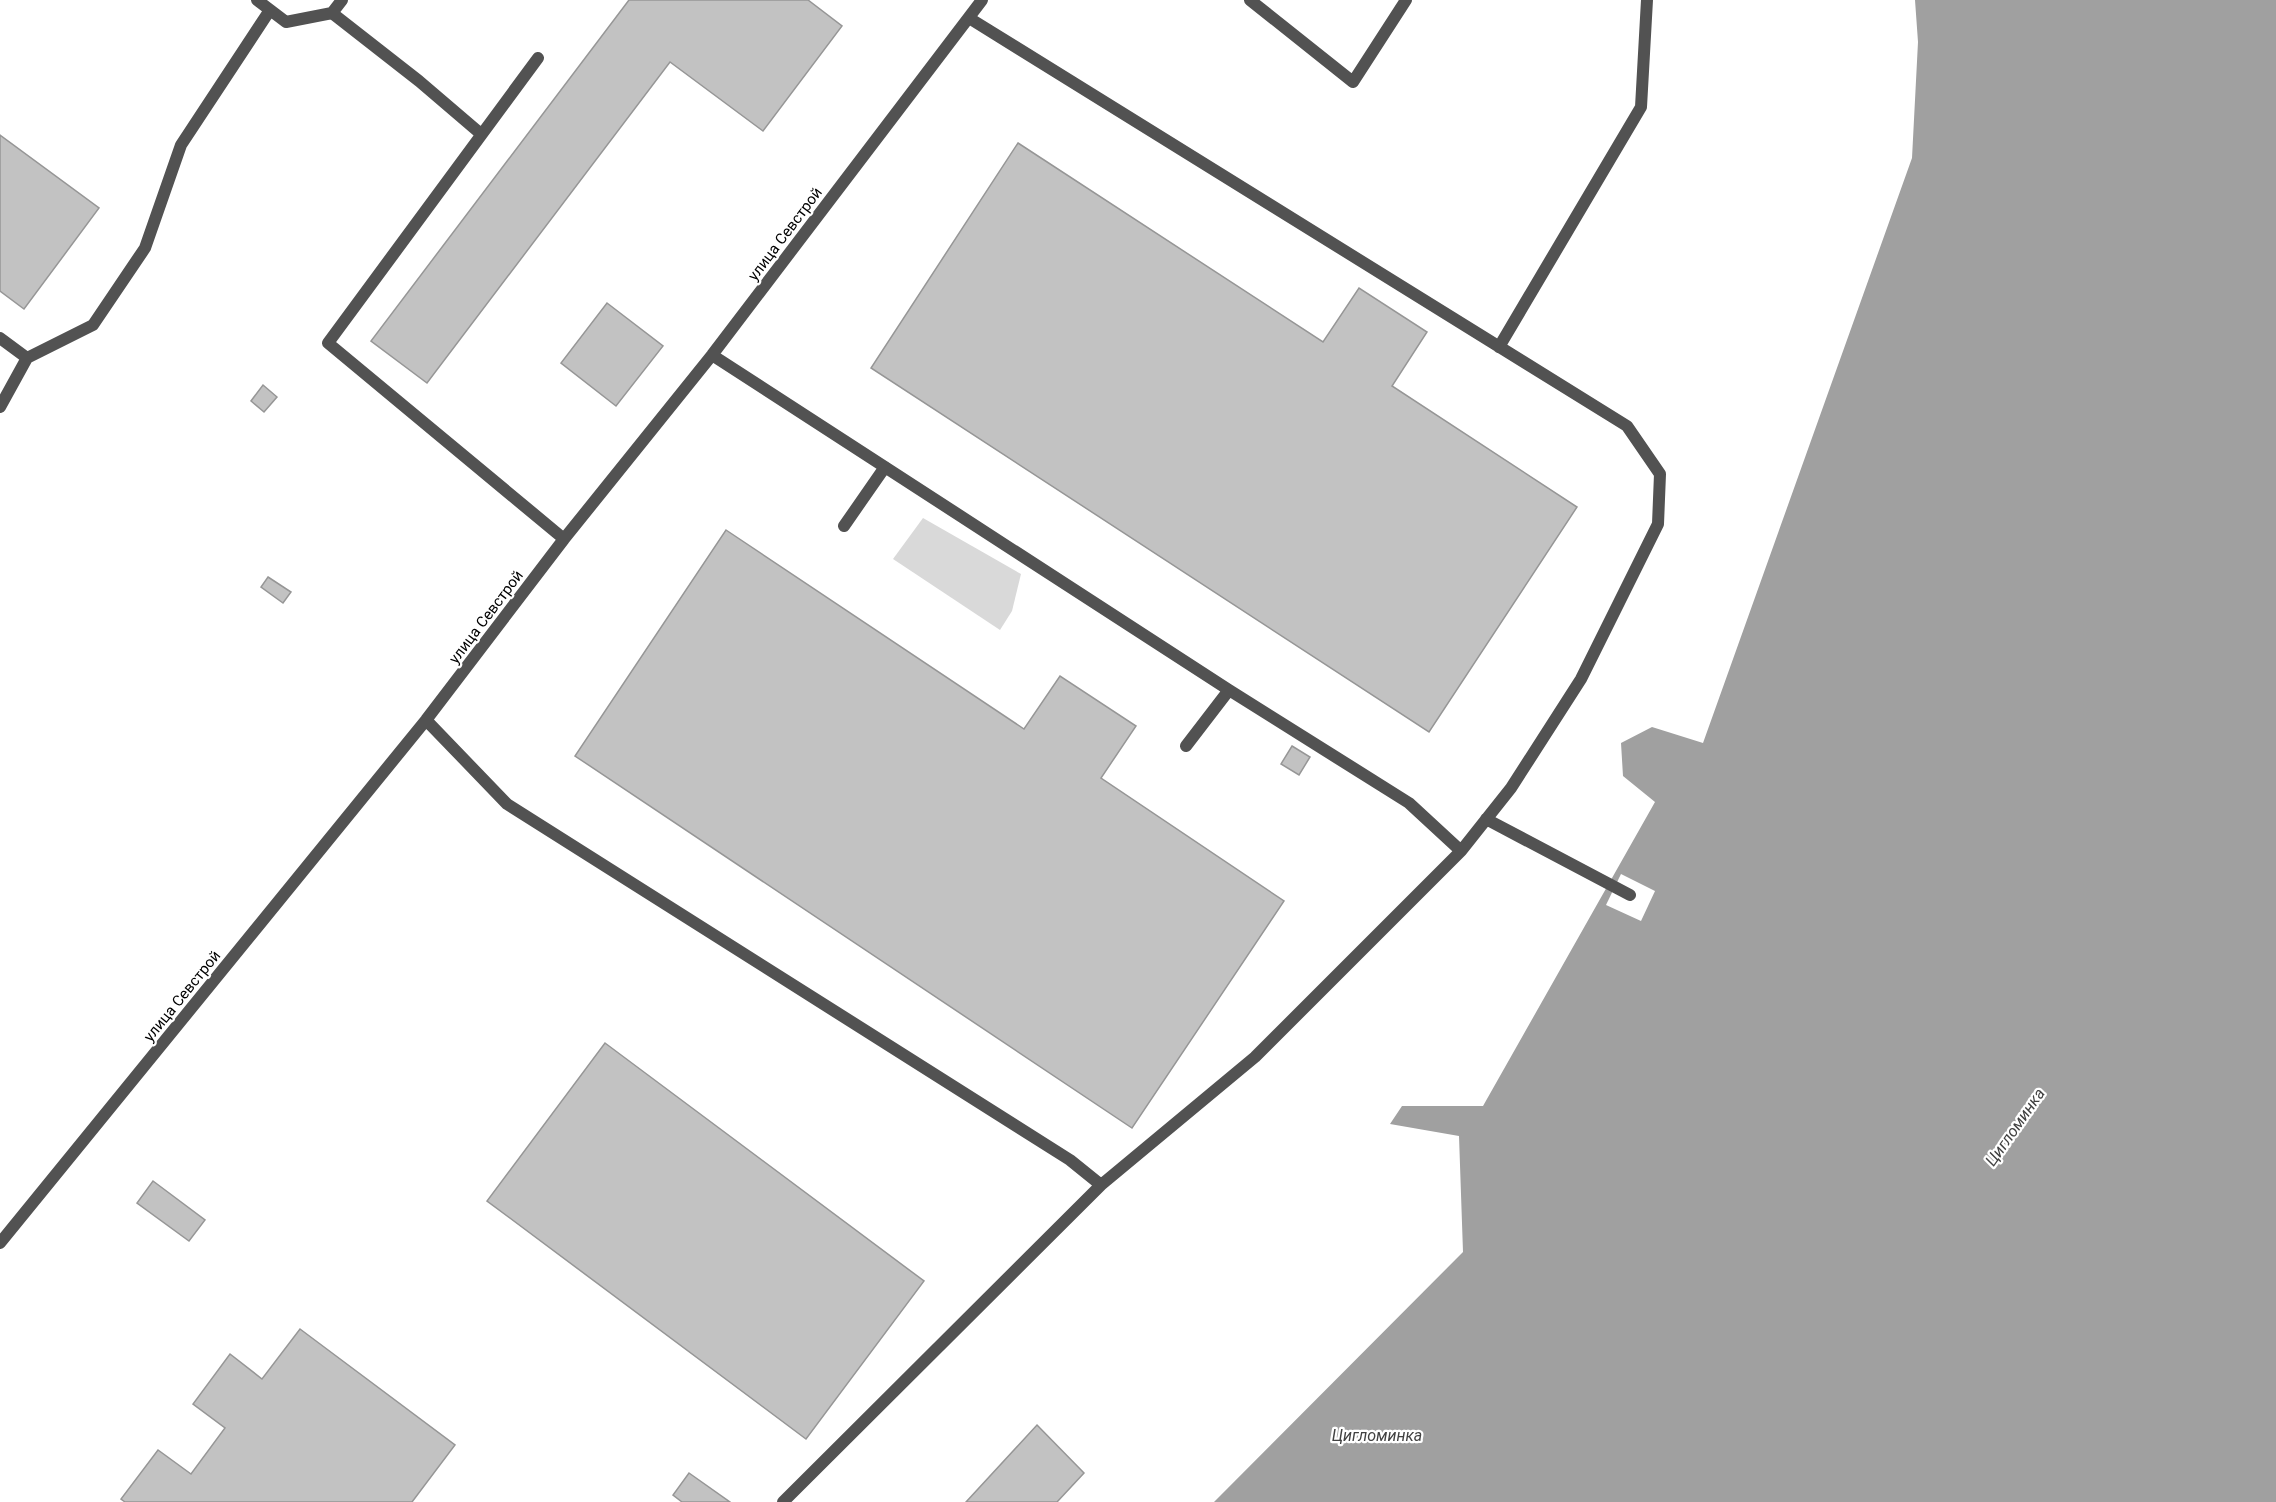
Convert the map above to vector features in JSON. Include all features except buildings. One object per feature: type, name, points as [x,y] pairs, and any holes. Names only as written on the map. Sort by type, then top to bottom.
[{"type":"lane","points":[[257,0],[286,22],[332,13],[342,0]]},
{"type":"lane","name":"улица Севстрой","points":[[0,1243],[426,720],[564,539],[712,355],[982,0]]},
{"type":"lane","points":[[1250,0],[1353,82],[1406,0]]},
{"type":"lane","points":[[1499,347],[1641,107],[1647,0]]},
{"type":"lane","points":[[0,407],[27,358],[93,325],[145,248],[182,145],[270,10]]},
{"type":"lane","points":[[332,13],[419,81],[481,134]]},
{"type":"lane","points":[[783,1502],[1101,1185],[1255,1057],[1461,851],[1511,788],[1581,679],[1658,524],[1660,474],[1627,426],[969,18]]},
{"type":"lane","points":[[538,58],[328,343],[564,539]]},
{"type":"lane","points":[[0,338],[27,358]]},
{"type":"lane","points":[[712,355],[1229,690],[1409,803],[1461,851]]},
{"type":"lane","points":[[844,526],[885,467]]},
{"type":"lane","points":[[1186,746],[1229,690]]},
{"type":"lane","points":[[426,720],[507,804],[1070,1160],[1101,1185]]},
{"type":"lane","points":[[1486,819],[1630,895]]},
{"type":"shaded area","points":[[923,518],[1021,574],[1012,611],[1000,630],[893,559]]},
{"type":"water","name":"Цигломинка","points":[[1915,0],[2276,0],[2276,1502],[1214,1502],[1463,1252],[1459,1136],[1390,1124],[1402,1106],[1483,1106],[1655,802],[1623,776],[1621,743],[1652,727],[1703,743],[1912,158],[1918,42]]},
{"type":"pier","points":[[1621,874],[1655,891],[1641,921],[1606,905]]}]
